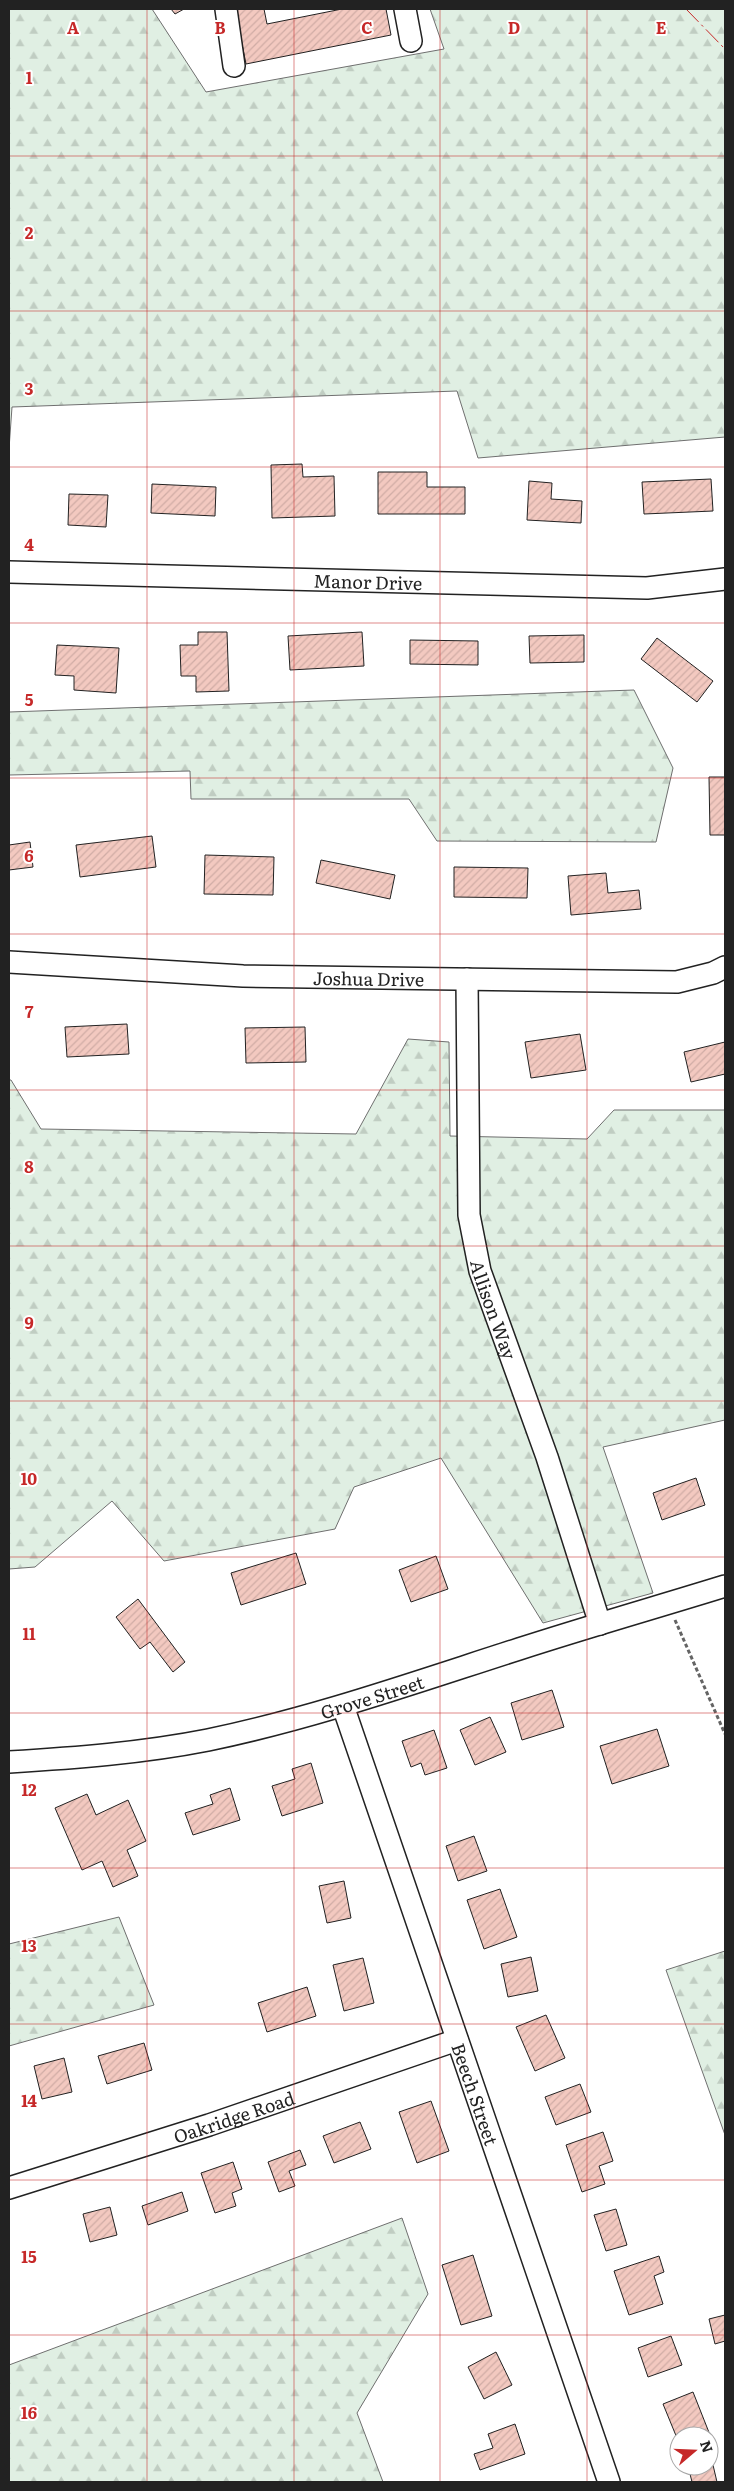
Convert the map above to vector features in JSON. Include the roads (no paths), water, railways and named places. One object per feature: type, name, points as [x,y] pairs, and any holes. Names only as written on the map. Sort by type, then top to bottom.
[{"type":"street","points":[[226,9],[234,66]]},
{"type":"street","points":[[404,9],[411,41]]},
{"type":"street","name":"Manor Drive","points":[[9,572],[647,588],[725,580]]},
{"type":"street","name":"Joshua Drive","points":[[9,962],[243,976],[677,982],[713,973],[725,967]]},
{"type":"street","name":"Allison Way","points":[[466,979],[469,1215],[476,1252],[480,1271],[547,1457],[600,1624]]},
{"type":"street","name":"Grove Street","points":[[9,1762],[137,1751],[206,1740],[274,1725],[343,1706],[725,1586]]},
{"type":"street","name":"Beech Street","points":[[343,1706],[609,2482]]},
{"type":"street","name":"Oakridge Road","points":[[9,2188],[209,2125],[457,2040]]}]
